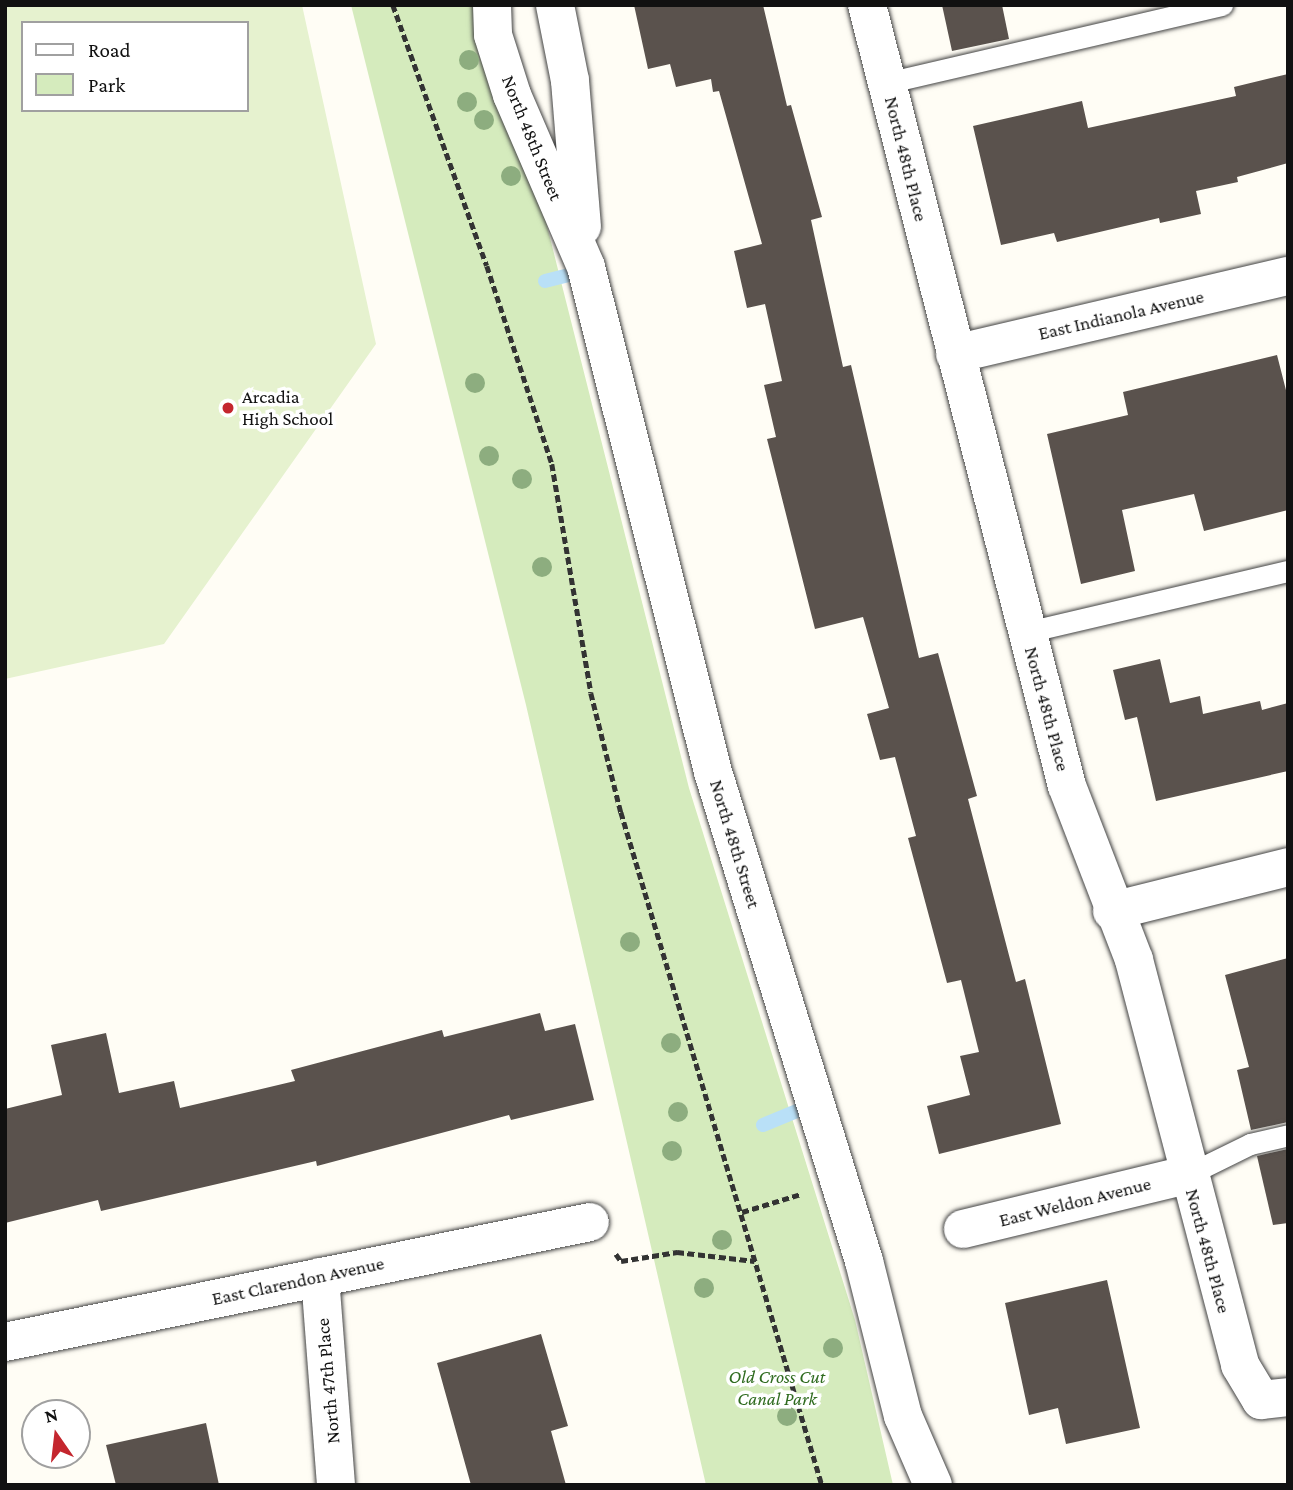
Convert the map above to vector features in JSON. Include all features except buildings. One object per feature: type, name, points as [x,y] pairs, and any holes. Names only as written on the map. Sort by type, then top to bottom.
[{"type":"street","name":"North 48th Street","points":[[492,5],[493,35],[512,95],[586,267],[713,772],[840,1183],[903,1416],[933,1485]]},
{"type":"street","name":"North 48th Street","points":[[555,5],[570,81],[586,267]]},
{"type":"street","name":"North 48th Place","points":[[867,5],[1067,786],[1112,911],[1134,960],[1187,1175],[1240,1365],[1274,1398]]},
{"type":"street","name":"East Indianola Avenue","points":[[955,354],[1288,276]]},
{"type":"street","points":[[1112,911],[1288,867]]},
{"type":"street","name":"East Weldon Avenue","points":[[963,1229],[1187,1175]]},
{"type":"street","name":"East Clarendon Avenue","points":[[5,1342],[590,1222]]},
{"type":"street","name":"North 47th Place","points":[[320,1277],[337,1485]]},
{"type":"street","name":"North 48th Street","points":[[903,1416],[909,1485]]},
{"type":"lane","points":[[886,83],[1222,5]]},
{"type":"lane","points":[[1027,632],[1288,571]]},
{"type":"lane","points":[[1187,1175],[1250,1144],[1288,1135]]},
{"type":"path","points":[[393,5],[487,266],[552,464],[591,693],[621,812],[822,1485]]},
{"type":"path","points":[[741,1212],[840,1183]]},
{"type":"path","points":[[590,1222],[621,1261],[677,1252],[754,1261]]},
{"type":"green space","points":[[5,5],[302,5],[376,344],[164,644],[5,679]]},
{"type":"green space","name":"Old Cross Cut Canal Park","points":[[351,5],[480,5],[525,139],[689,788],[855,1320],[893,1485],[706,1485],[526,705]]},
{"type":"waterway","points":[[545,281],[585,271]]},
{"type":"waterway","points":[[763,1125],[814,1104]]},
{"type":"place","name":"Arcadia High School","points":[[228,408]]}]
